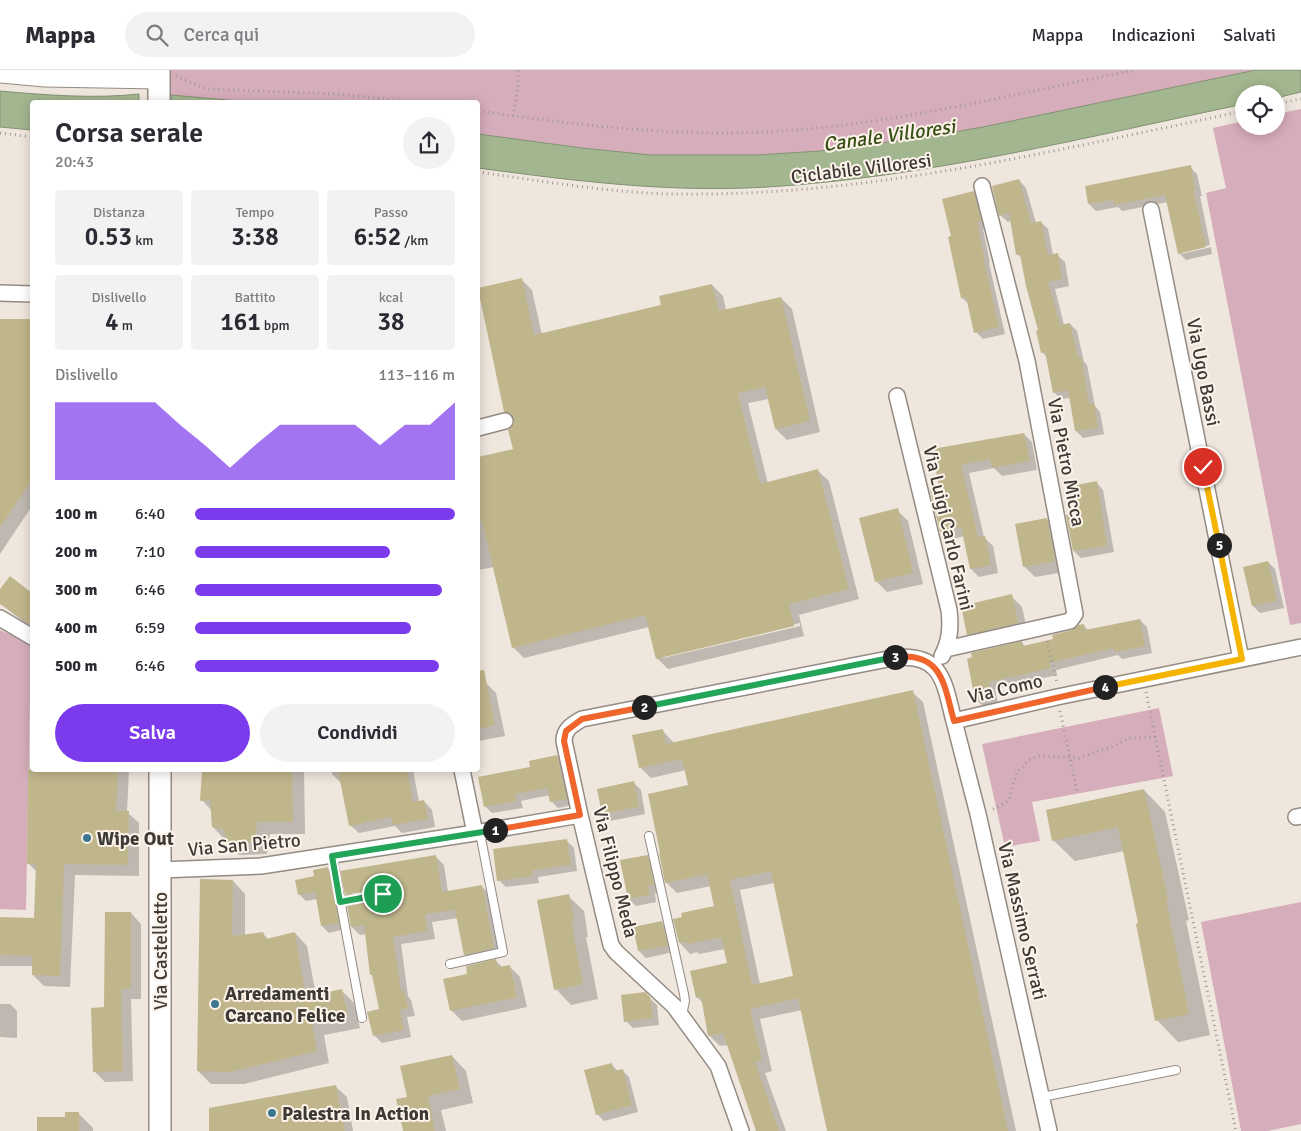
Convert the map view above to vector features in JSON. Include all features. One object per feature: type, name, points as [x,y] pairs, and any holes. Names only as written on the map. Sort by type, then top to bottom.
[{"type":"main road","name":"Via Castelletto","points":[[160,772],[160,1131]]},
{"type":"street","points":[[0,73],[161,84]]},
{"type":"street","name":"Via Pietro Micca","points":[[946,649],[1070,621],[1076,614],[1027,361],[982,186]]},
{"type":"street","name":"Via Ugo Bassi","points":[[1152,210],[1242,659]]},
{"type":"street","points":[[0,293],[30,294]]},
{"type":"street","name":"Via Luigi Carlo Farini","points":[[898,396],[948,610],[950,629],[946,649],[936,668]]},
{"type":"street","points":[[480,428],[505,422]]},
{"type":"street","points":[[0,618],[30,636]]},
{"type":"street","name":"Via Como","points":[[936,668],[945,687],[954,721],[1059,696],[1301,647]]},
{"type":"street","name":"Via Filippo Meda","points":[[741,1131],[718,1066],[674,1006],[616,952],[611,945],[564,741],[566,731],[582,719],[880,660],[908,656],[926,661],[936,668]]},
{"type":"street","name":"Via Massimo Serrati","points":[[954,721],[978,814],[1049,1131]]},
{"type":"street","points":[[463,772],[478,833]]},
{"type":"street","name":"Via San Pietro","points":[[160,870],[261,866],[478,833],[580,815]]},
{"type":"lane","points":[[450,964],[503,952],[478,833]]},
{"type":"lane","name":"Via Filippo Meda","points":[[649,836],[684,994],[685,1001],[681,1016]]},
{"type":"lane","points":[[332,856],[362,1018]]},
{"type":"lane","points":[[340,902],[383,894]]},
{"type":"lane","points":[[1042,1097],[1176,1070]]},
{"type":"path","points":[[513,116],[518,86],[518,70]]},
{"type":"path","points":[[480,111],[646,130],[707,132],[780,131],[838,126],[925,113],[1135,70]]},
{"type":"path","points":[[161,84],[206,89],[338,94],[396,100]]},
{"type":"path","points":[[1285,102],[1301,99]]},
{"type":"path","name":"Ciclabile Villoresi","points":[[480,172],[621,191],[674,194],[782,191],[846,186],[926,175],[1235,113]]},
{"type":"path","points":[[0,134],[30,137]]},
{"type":"path","points":[[1044,628],[1077,791]]},
{"type":"path","points":[[1144,680],[1236,1131]]},
{"type":"path","points":[[978,814],[1000,806],[1009,800],[1017,772],[1029,760],[1042,756],[1079,758],[1130,738],[1156,737]]},
{"type":"shaded area","points":[[171,70],[1256,70],[983,127],[920,138],[820,151],[757,155],[651,155],[480,134],[480,100],[228,100],[171,95]]},
{"type":"shaded area","name":"Canale Villoresi","points":[[1256,70],[1301,70],[1301,92],[1285,96],[1285,85],[1235,85],[1235,106],[1007,154],[948,165],[828,182],[768,187],[659,187],[623,185],[480,168],[480,134],[651,155],[757,155],[820,151],[920,138],[983,127]]},
{"type":"shaded area","points":[[0,91],[87,96],[139,94],[139,100],[30,100],[30,130],[0,127]]},
{"type":"shaded area","points":[[171,95],[228,100],[171,100]]},
{"type":"shaded area","points":[[1301,109],[1301,623],[1290,625],[1206,193],[1226,188],[1213,128],[1235,123],[1235,135],[1285,135],[1285,112]]},
{"type":"shaded area","points":[[0,630],[30,643],[30,696],[26,910],[0,909]]},
{"type":"shaded area","points":[[1159,708],[1173,776],[1032,802],[1040,841],[1005,847],[982,744]]},
{"type":"shaded area","points":[[1301,902],[1301,1124],[1268,1131],[1241,1131],[1201,922]]},
{"type":"building","points":[[1191,165],[1195,189],[1193,189],[1206,247],[1178,254],[1165,195],[1114,205],[1113,200],[1088,204],[1085,186]]},
{"type":"building","points":[[1019,179],[1031,223],[1041,221],[1048,255],[1058,253],[1062,279],[1048,282],[1060,325],[1070,323],[1078,357],[1081,357],[1089,404],[1094,403],[1098,428],[1075,431],[1068,390],[1053,393],[1045,352],[1041,353],[1036,331],[1038,330],[1026,286],[1020,254],[1016,255],[1009,213],[999,216],[992,186]]},
{"type":"building","points":[[974,191],[981,221],[977,222],[983,256],[999,327],[974,333],[966,297],[961,298],[948,237],[951,236],[942,199]]},
{"type":"building","points":[[522,278],[534,335],[661,305],[659,296],[712,284],[719,311],[781,297],[810,421],[775,429],[765,387],[738,393],[760,484],[818,469],[849,589],[789,604],[794,626],[656,659],[645,615],[512,648],[482,521],[480,522],[480,457],[513,449],[508,430],[514,424],[514,419],[511,414],[504,412],[480,298],[480,288]]},
{"type":"building","points":[[0,319],[30,319],[30,483],[0,527]]},
{"type":"building","points":[[1024,433],[1030,461],[992,468],[990,459],[961,465],[978,537],[985,536],[991,565],[970,569],[961,527],[940,532],[930,489],[939,487],[932,449]]},
{"type":"building","points":[[1097,481],[1107,546],[1073,551],[1066,515],[1071,514],[1066,487]]},
{"type":"building","points":[[898,508],[913,573],[875,582],[859,518]]},
{"type":"building","points":[[1047,518],[1055,561],[1023,567],[1015,524]]},
{"type":"building","points":[[1268,561],[1277,601],[1252,606],[1243,567]]},
{"type":"building","points":[[10,576],[30,591],[30,625],[0,604],[0,589]]},
{"type":"building","points":[[1012,594],[1018,623],[967,635],[961,606]]},
{"type":"building","points":[[1140,619],[1145,646],[1114,652],[1113,648],[1049,663],[1051,668],[989,682],[992,697],[975,700],[967,659],[972,657],[971,653],[1022,641],[1023,646],[1053,639],[1052,635],[1072,630],[1078,625],[1084,624],[1085,630]]},
{"type":"building","points":[[484,670],[495,725],[480,729],[480,671]]},
{"type":"building","points":[[913,690],[1008,1131],[827,1131],[798,998],[750,1009],[762,1061],[755,1062],[779,1131],[756,1131],[723,1033],[708,1036],[701,997],[696,998],[690,971],[727,963],[721,937],[687,944],[687,942],[679,943],[673,919],[682,917],[681,913],[714,906],[707,874],[665,883],[659,853],[648,794],[688,785],[682,759],[639,768],[632,735],[663,729],[666,744]],"holes":[[[771,871],[793,976],[752,985],[730,880]]]},
{"type":"building","points":[[557,755],[567,799],[550,802],[547,788],[515,794],[516,801],[484,807],[478,777],[530,767],[529,761]]},
{"type":"building","points":[[28,770],[30,772],[118,772],[116,811],[129,811],[128,865],[64,864],[60,976],[32,975],[32,956],[0,955],[0,917],[34,918],[36,864],[27,864]]},
{"type":"building","points":[[202,772],[292,772],[293,822],[257,822],[255,842],[225,843],[225,830],[212,827],[210,800],[200,801]]},
{"type":"building","points":[[338,772],[407,772],[413,802],[424,800],[428,819],[393,825],[391,817],[349,826]]},
{"type":"building","points":[[634,781],[639,807],[602,814],[597,789]]},
{"type":"building","points":[[1144,789],[1168,899],[1166,900],[1189,1014],[1155,1021],[1136,924],[1138,923],[1118,827],[1052,841],[1046,810]]},
{"type":"building","points":[[567,839],[571,865],[532,870],[533,876],[497,881],[493,849]]},
{"type":"building","points":[[436,855],[442,892],[482,885],[494,948],[464,955],[455,910],[425,914],[427,931],[393,937],[401,991],[404,991],[408,1008],[400,1010],[404,1030],[373,1036],[367,1012],[379,1009],[372,975],[370,975],[364,925],[351,927],[347,906],[384,899],[388,896],[388,892],[382,888],[345,895],[340,871]]},
{"type":"building","points":[[648,855],[654,885],[648,886],[650,895],[628,899],[620,860]]},
{"type":"building","points":[[328,867],[339,923],[321,926],[315,892],[298,895],[295,880],[314,876],[313,870]]},
{"type":"building","points":[[200,879],[233,880],[232,936],[263,932],[266,939],[295,932],[306,997],[342,989],[348,1015],[312,1023],[317,1051],[230,1072],[197,1071]]},
{"type":"building","points":[[569,894],[574,921],[571,922],[583,984],[554,990],[537,900]]},
{"type":"building","points":[[105,912],[131,912],[131,989],[121,989],[123,1071],[93,1072],[91,1008],[104,1007]]},
{"type":"building","points":[[662,921],[668,946],[638,951],[633,927]]},
{"type":"building","points":[[496,959],[498,967],[510,965],[517,997],[450,1011],[443,979],[467,974],[466,966]]},
{"type":"building","points":[[645,992],[650,997],[653,1018],[624,1022],[621,995]]},
{"type":"building","points":[[452,1055],[460,1089],[428,1096],[435,1131],[403,1131],[396,1099],[407,1097],[400,1066]]},
{"type":"building","points":[[612,1063],[614,1071],[623,1069],[632,1105],[596,1115],[584,1070]]},
{"type":"building","points":[[336,1085],[345,1131],[209,1131],[209,1108]]},
{"type":"building","points":[[65,1112],[79,1112],[79,1131],[37,1131],[37,1117],[65,1117]]},
{"type":"place","name":"Wipe Out","points":[[87,838]]},
{"type":"place","name":"Arredamenti Carcano Felice","points":[[215,1004]]},
{"type":"place","name":"Palestra In Action","points":[[272,1113]]},
{"type":"route","points":[[383,894],[340,902],[332,856],[475,834],[580,815],[564,735],[570,727],[582,719],[908,656],[926,661],[936,668],[945,687],[954,721],[1057,697],[1242,659],[1203,467]]}]
